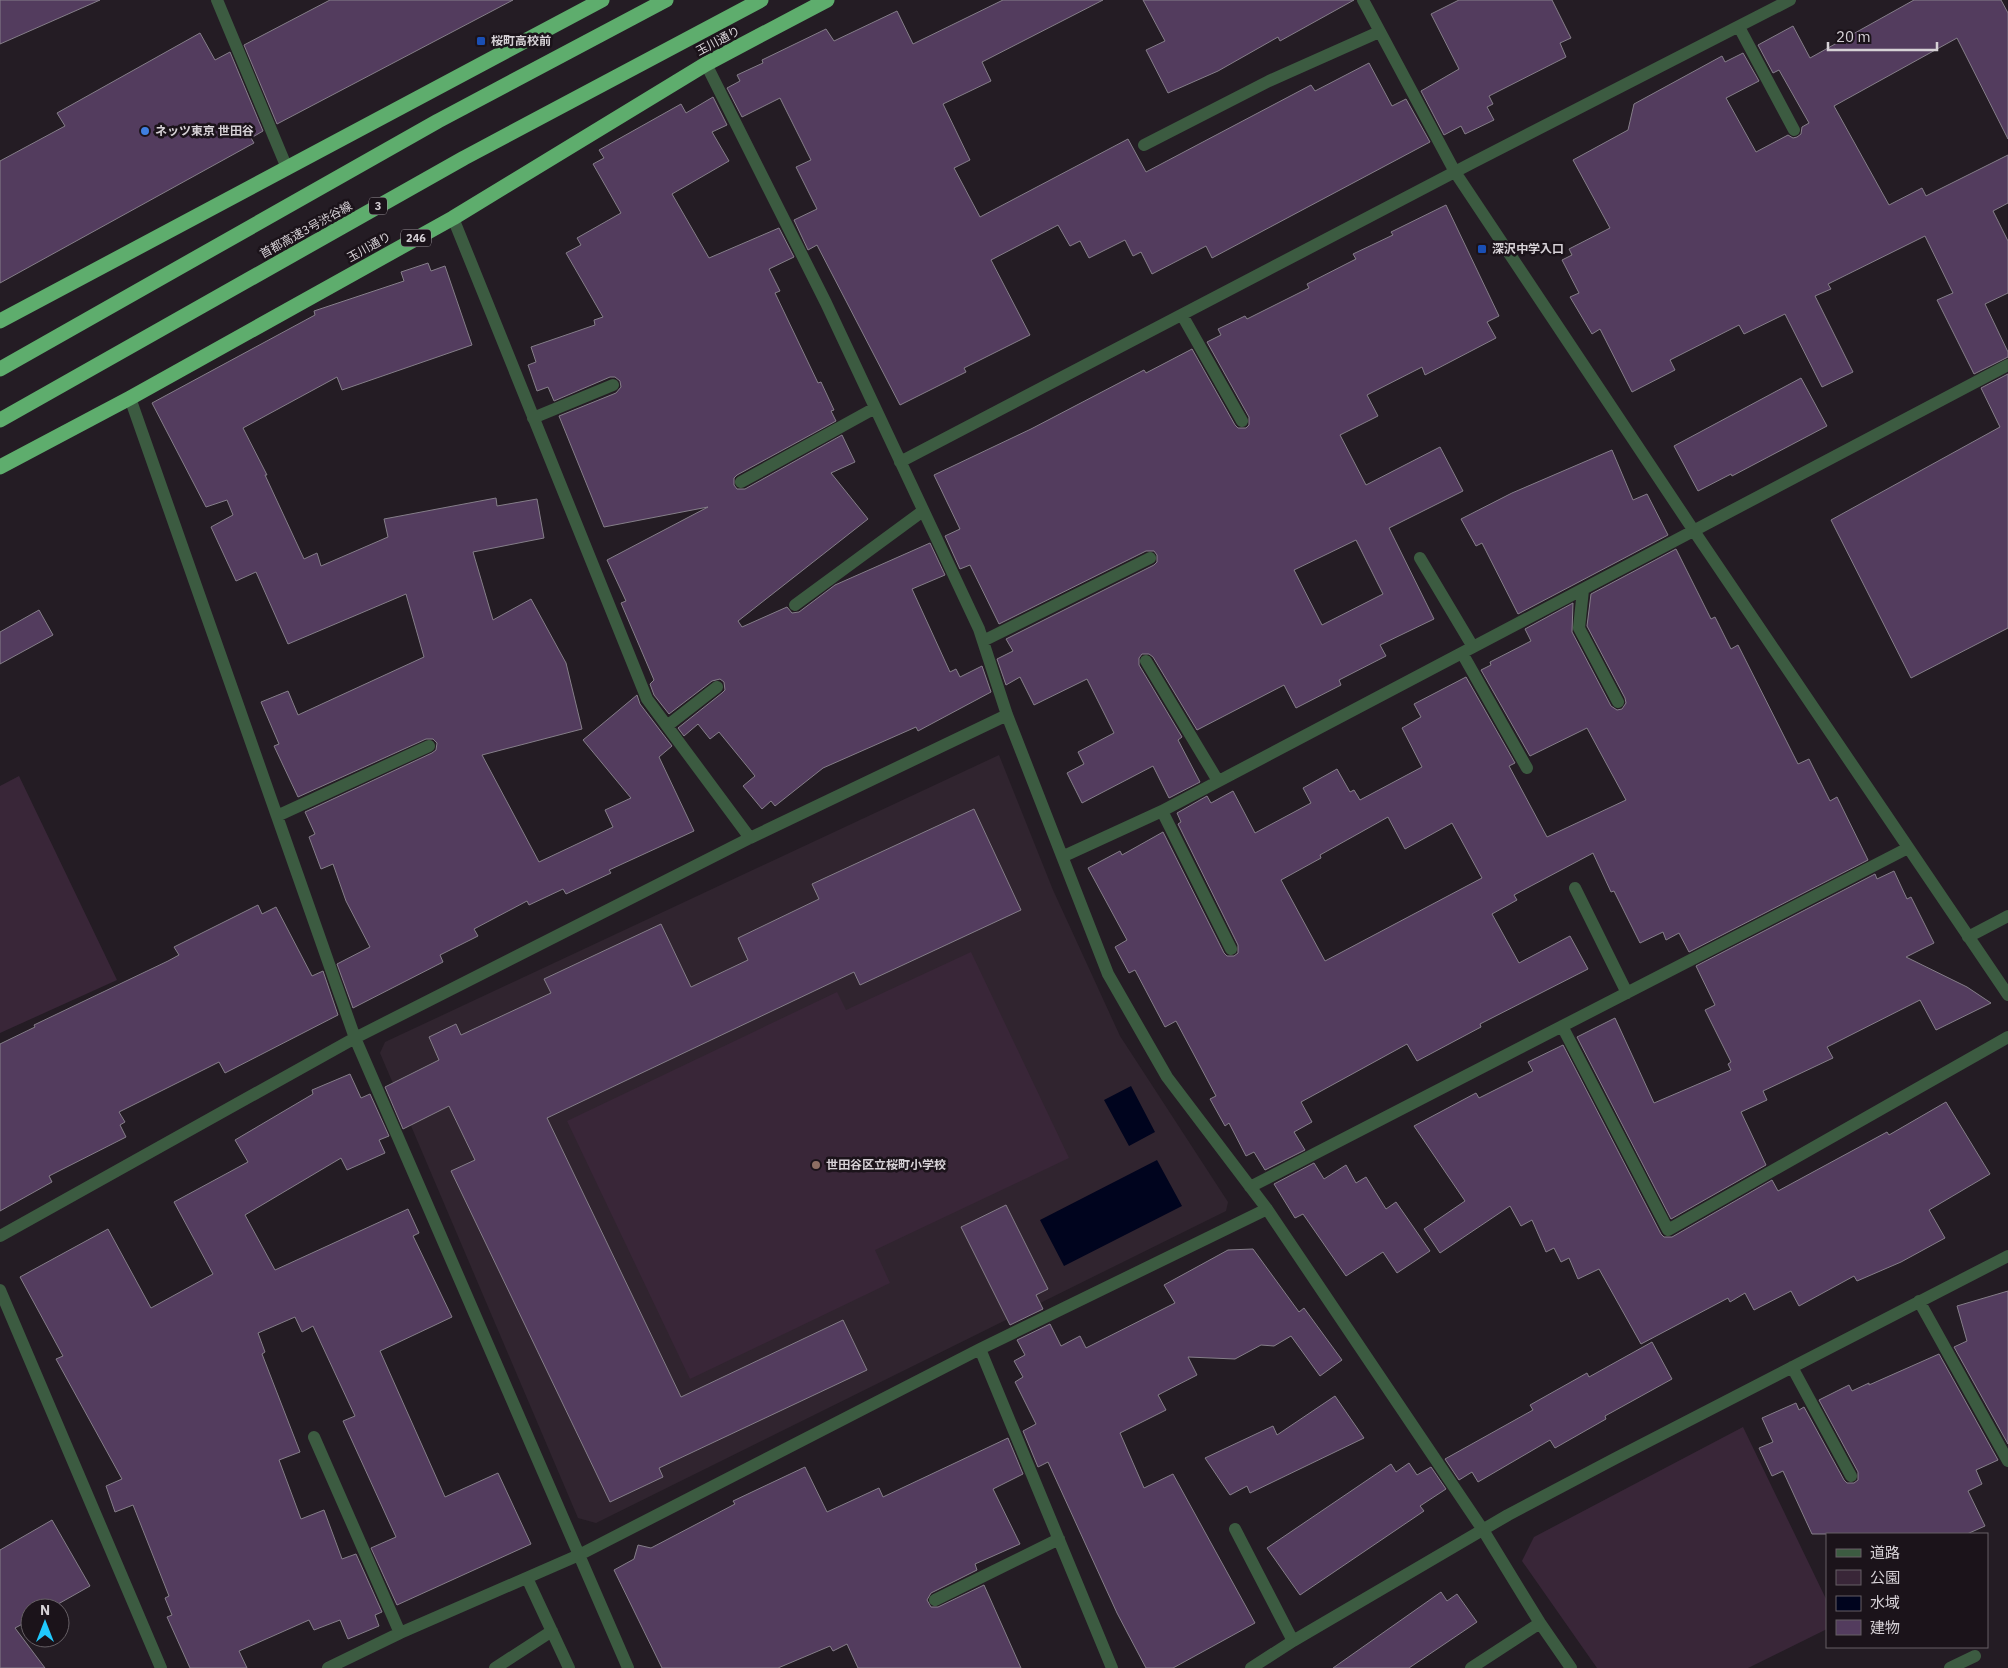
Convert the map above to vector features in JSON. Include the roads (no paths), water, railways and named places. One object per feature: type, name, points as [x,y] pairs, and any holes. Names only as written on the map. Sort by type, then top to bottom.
[{"type":"highway","points":[[0,321],[602,0]]},
{"type":"highway","points":[[0,368],[438,121],[666,0]]},
{"type":"highway","name":"首都高速3号渋谷線","points":[[0,420],[464,158],[761,0]]},
{"type":"highway","name":"玉川通り","points":[[0,467],[130,398],[453,218],[706,64],[827,0]]},
{"type":"street","points":[[217,0],[287,168]]},
{"type":"street","points":[[1363,0],[1456,172],[1694,531],[2008,995]]},
{"type":"street","points":[[900,462],[1790,0]]},
{"type":"street","points":[[1739,27],[1794,130]]},
{"type":"street","points":[[1144,145],[1269,81],[1379,32]]},
{"type":"street","points":[[706,64],[826,304],[983,641],[1008,715],[1108,974],[1167,1078],[1267,1209],[1482,1530],[1540,1623],[1571,1668]]},
{"type":"street","points":[[453,218],[646,699],[750,838]]},
{"type":"street","points":[[1182,315],[1242,421]]},
{"type":"street","points":[[1064,856],[1162,811],[2008,365]]},
{"type":"street","points":[[533,418],[613,385]]},
{"type":"street","points":[[130,398],[355,1038],[628,1668]]},
{"type":"street","points":[[741,482],[875,408]]},
{"type":"street","points":[[794,605],[923,511]]},
{"type":"street","points":[[983,641],[1150,558]]},
{"type":"street","points":[[1420,558],[1527,768]]},
{"type":"street","points":[[1583,590],[1579,628],[1618,702]]},
{"type":"street","points":[[1146,661],[1218,781]]},
{"type":"street","points":[[667,726],[717,687]]},
{"type":"street","points":[[0,1236],[355,1038],[750,838],[1008,715]]},
{"type":"street","points":[[277,816],[429,746]]},
{"type":"street","points":[[1162,811],[1231,949]]},
{"type":"street","points":[[1250,1186],[1908,848]]},
{"type":"street","points":[[1576,888],[1627,992]]},
{"type":"street","points":[[1968,937],[2008,916]]},
{"type":"street","points":[[1562,1026],[1668,1230],[2008,1037]]},
{"type":"street","points":[[328,1668],[400,1633],[579,1554],[980,1349],[1267,1209]]},
{"type":"street","points":[[1251,1668],[1293,1641],[1482,1530],[1616,1458],[2008,1256]]},
{"type":"street","points":[[0,1290],[161,1668]]},
{"type":"street","points":[[1919,1301],[2008,1460]]},
{"type":"street","points":[[980,1349],[1112,1668]]},
{"type":"street","points":[[1792,1367],[1851,1476]]},
{"type":"street","points":[[314,1437],[400,1633]]},
{"type":"street","points":[[1235,1529],[1293,1641]]},
{"type":"street","points":[[935,1600],[1059,1539]]},
{"type":"street","points":[[526,1578],[569,1668]]},
{"type":"street","points":[[1471,1668],[1540,1623]]},
{"type":"street","points":[[495,1668],[552,1631]]},
{"type":"street","points":[[1950,1668],[1975,1656]]},
{"type":"water","points":[[1131,1086],[1155,1132],[1129,1146],[1104,1100]]},
{"type":"water","points":[[1157,1160],[1182,1206],[1064,1266],[1040,1220]]},
{"type":"place","name":"桜町高校前","points":[[481,41]]},
{"type":"place","name":"ネッツ東京 世田谷","points":[[145,131]]},
{"type":"place","name":"深沢中学入口","points":[[1482,249]]},
{"type":"place","name":"世田谷区立桜町小学校","points":[[816,1165]]}]
